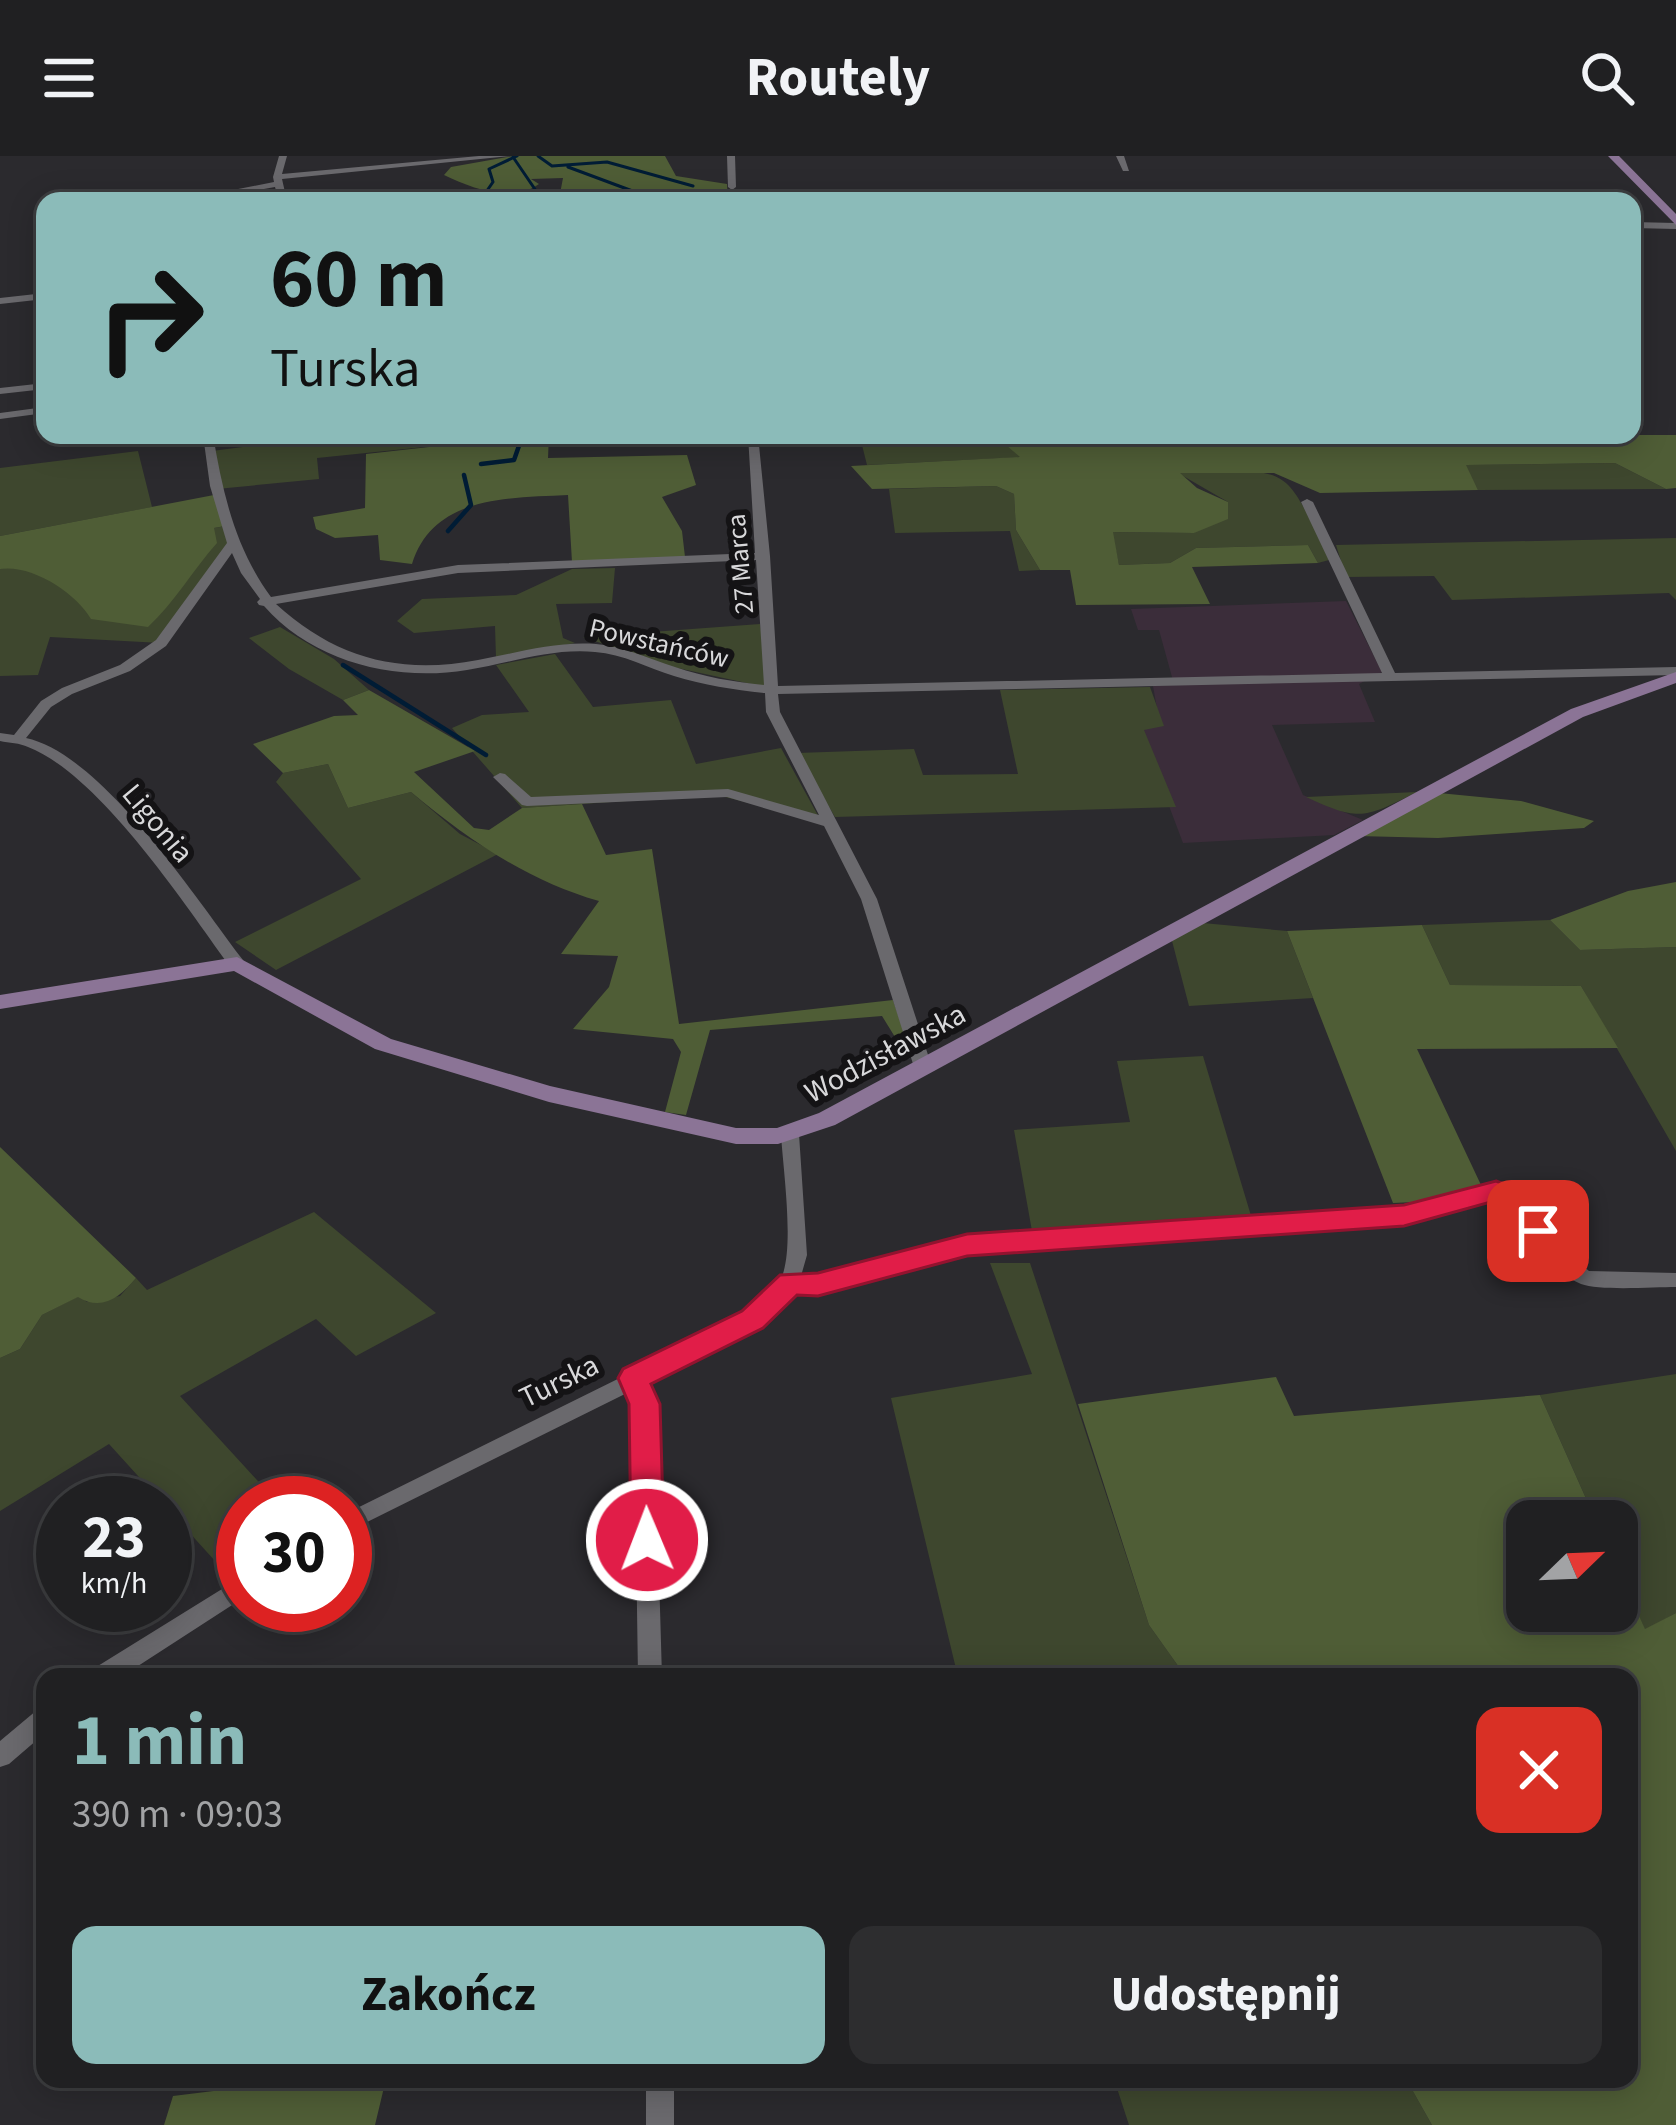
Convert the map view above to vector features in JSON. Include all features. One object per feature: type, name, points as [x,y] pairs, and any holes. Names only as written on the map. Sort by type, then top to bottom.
[{"type":"street","points":[[281,192],[283,156]]},
{"type":"street","points":[[223,192],[279,180],[506,156]]},
{"type":"street","points":[[731,156],[732,187]]},
{"type":"street","points":[[1120,156],[1126,170]]},
{"type":"street","points":[[1613,156],[1675,220]]},
{"type":"street","points":[[1641,224],[1675,220]]},
{"type":"street","points":[[0,301],[36,297]]},
{"type":"street","points":[[0,391],[36,387]]},
{"type":"street","points":[[0,416],[36,411]]},
{"type":"street","name":"Powstańców","points":[[209,444],[214,495],[232,545],[263,602],[307,639],[350,658],[438,669],[572,647],[600,648],[710,681],[774,690]]},
{"type":"street","name":"27 Marca","points":[[754,444],[774,690]]},
{"type":"street","points":[[1307,502],[1391,678]]},
{"type":"street","points":[[0,736],[22,735],[46,704],[125,668],[161,643],[232,545]]},
{"type":"street","points":[[263,602],[458,569],[764,556]]},
{"type":"street","name":"Wodzisławska","points":[[774,690],[1676,674]]},
{"type":"street","name":"Wodzisławska","points":[[237,964],[321,1014],[457,1069],[736,1136],[790,1134],[923,1067],[1577,713],[1676,674]]},
{"type":"street","points":[[774,690],[773,712],[781,730],[869,899],[923,1067]]},
{"type":"street","name":"Ligonia","points":[[22,735],[76,772],[125,823],[237,964]]},
{"type":"street","points":[[500,778],[527,802],[728,793],[829,823]]},
{"type":"street","points":[[0,1002],[237,964]]},
{"type":"street","points":[[790,1134],[797,1255],[790,1283],[818,1285],[967,1245],[1404,1216],[1496,1191],[1514,1198],[1552,1251],[1586,1278],[1676,1280]]},
{"type":"street","name":"Turska","points":[[372,1510],[752,1320],[790,1283]]},
{"type":"street","points":[[634,1378],[644,1404],[650,1668]]},
{"type":"street","points":[[115,1668],[216,1603]]},
{"type":"street","points":[[0,1756],[36,1726]]},
{"type":"street","points":[[659,2088],[660,2125]]},
{"type":"shaded area","points":[[1346,601],[1382,672],[1359,684],[1375,722],[1272,725],[1303,795],[1363,820],[1334,835],[1183,843],[1140,729],[1160,725],[1153,686],[1173,685],[1172,677],[1159,630],[1138,630],[1131,609]]},
{"type":"green space","points":[[513,156],[665,156],[676,176],[727,184],[727,192],[560,192],[563,178],[531,179],[539,184],[521,192],[498,192],[444,175],[451,167]]},
{"type":"green space","points":[[1641,435],[1676,435],[1676,488],[1666,489],[1615,463],[1466,465],[1478,490],[1320,493],[1274,473],[1180,473],[1197,488],[1228,502],[1228,519],[1194,533],[1113,532],[1119,565],[1170,563],[1196,548],[1308,545],[1318,563],[1192,567],[1210,604],[1076,605],[1070,570],[1040,570],[1016,530],[1014,494],[996,486],[872,489],[851,466],[1020,457],[1005,444],[1641,444]]},
{"type":"green space","points":[[265,444],[454,444],[317,458],[319,479],[217,489],[212,451]]},
{"type":"green space","points":[[456,444],[549,444],[548,458],[687,455],[696,485],[662,497],[682,531],[685,557],[572,562],[568,495],[475,505],[437,525],[412,564],[380,560],[378,535],[335,538],[316,529],[313,517],[365,508],[366,454]]},
{"type":"green space","points":[[862,444],[1005,444],[1022,457],[867,465]]},
{"type":"green space","points":[[138,451],[152,507],[0,536],[0,468]]},
{"type":"green space","points":[[1615,463],[1666,489],[1478,490],[1465,465]]},
{"type":"green space","points":[[1178,473],[1277,477],[1301,502],[1329,560],[1318,563],[1308,545],[1196,548],[1170,563],[1119,565],[1112,532],[1194,533],[1228,502]]},
{"type":"green space","points":[[996,486],[1014,494],[1016,530],[1040,570],[1019,571],[1010,531],[895,533],[889,489]]},
{"type":"green space","points":[[214,495],[225,526],[214,528],[217,543],[148,627],[91,619],[52,582],[26,571],[0,569],[0,536]]},
{"type":"green space","points":[[225,526],[232,545],[161,643],[50,637],[38,675],[0,676],[0,569]]},
{"type":"green space","points":[[1676,538],[1676,600],[1669,593],[1452,600],[1434,576],[1346,577],[1336,545]]},
{"type":"green space","points":[[615,568],[612,603],[556,604],[563,638],[575,643],[496,658],[495,626],[414,633],[397,621],[422,599],[516,595],[572,569]]},
{"type":"green space","points":[[760,624],[770,688],[668,666],[583,637]]},
{"type":"green space","points":[[280,627],[334,659],[369,690],[343,700],[289,669],[249,638]]},
{"type":"green space","points":[[555,654],[593,707],[671,700],[696,764],[781,748],[821,821],[717,795],[522,808],[452,728],[482,715],[529,712],[496,665]]},
{"type":"green space","points":[[1150,687],[1164,726],[1144,730],[1176,807],[835,817],[797,753],[914,749],[923,775],[1018,774],[1000,690]]},
{"type":"green space","points":[[369,690],[475,751],[414,772],[474,828],[489,830],[522,808],[582,804],[606,855],[652,849],[679,1024],[893,1000],[909,1047],[903,1050],[882,1016],[710,1030],[686,1115],[665,1112],[681,1052],[673,1039],[573,1029],[609,987],[618,956],[561,954],[599,901],[499,857],[411,792],[348,808],[328,764],[283,773],[253,744],[334,716],[358,715],[343,700]]},
{"type":"green space","points":[[328,764],[348,808],[411,792],[460,834],[498,854],[276,970],[235,942],[361,879],[276,782],[283,773]]},
{"type":"green space","points":[[1417,792],[1362,814],[1306,797]]},
{"type":"green space","points":[[1439,793],[1521,801],[1594,821],[1584,828],[1438,838],[1357,836]]},
{"type":"green space","points":[[1676,882],[1676,947],[1580,950],[1550,920],[1628,891]]},
{"type":"green space","points":[[1550,920],[1580,950],[1676,947],[1676,1151],[1581,986],[1450,985],[1422,925]]},
{"type":"green space","points":[[1203,923],[1287,931],[1313,998],[1189,1006],[1171,937]]},
{"type":"green space","points":[[1422,925],[1450,985],[1581,986],[1618,1048],[1417,1049],[1481,1185],[1435,1201],[1393,1203],[1287,931]]},
{"type":"green space","points":[[1203,1056],[1252,1219],[1032,1231],[1014,1130],[1130,1122],[1117,1061]]},
{"type":"green space","points":[[0,1147],[136,1278],[103,1303],[78,1297],[42,1315],[20,1349],[0,1358]]},
{"type":"green space","points":[[314,1212],[436,1313],[356,1356],[316,1319],[180,1396],[253,1476],[216,1476],[216,1562],[192,1536],[192,1476],[138,1476],[109,1444],[57,1476],[36,1476],[36,1489],[0,1511],[0,1358],[20,1349],[42,1315],[79,1296],[87,1302],[120,1296],[136,1278],[147,1290]]},
{"type":"green space","points":[[990,1263],[1030,1263],[1149,1625],[1180,1668],[956,1668],[891,1398],[1032,1374]]},
{"type":"green space","points":[[1676,1374],[1676,1613],[1645,1630],[1638,1614],[1638,1500],[1587,1500],[1540,1395]]},
{"type":"green space","points":[[1276,1377],[1294,1416],[1540,1395],[1587,1500],[1506,1500],[1506,1632],[1638,1632],[1638,1614],[1645,1629],[1676,1613],[1676,2125],[1432,2125],[1411,2088],[1638,2088],[1638,1668],[1180,1668],[1149,1625],[1078,1404]]},
{"type":"green space","points":[[237,2088],[384,2088],[375,2125],[164,2125],[173,2096]]},
{"type":"green space","points":[[1117,2088],[1411,2088],[1432,2125],[1129,2125]]},
{"type":"waterway","points":[[538,156],[552,166],[607,162],[693,186]]},
{"type":"waterway","points":[[486,192],[493,182],[489,169],[513,158]]},
{"type":"waterway","points":[[513,158],[537,192]]},
{"type":"waterway","points":[[568,167],[635,192]]},
{"type":"waterway","points":[[481,464],[514,460],[520,444]]},
{"type":"waterway","points":[[448,531],[471,505],[464,475]]},
{"type":"waterway","points":[[343,665],[486,755]]},
{"type":"route","points":[[647,1540],[644,1404],[634,1378],[752,1320],[784,1294],[790,1283],[818,1285],[967,1245],[1404,1216],[1496,1191],[1514,1198],[1538,1231]]}]
